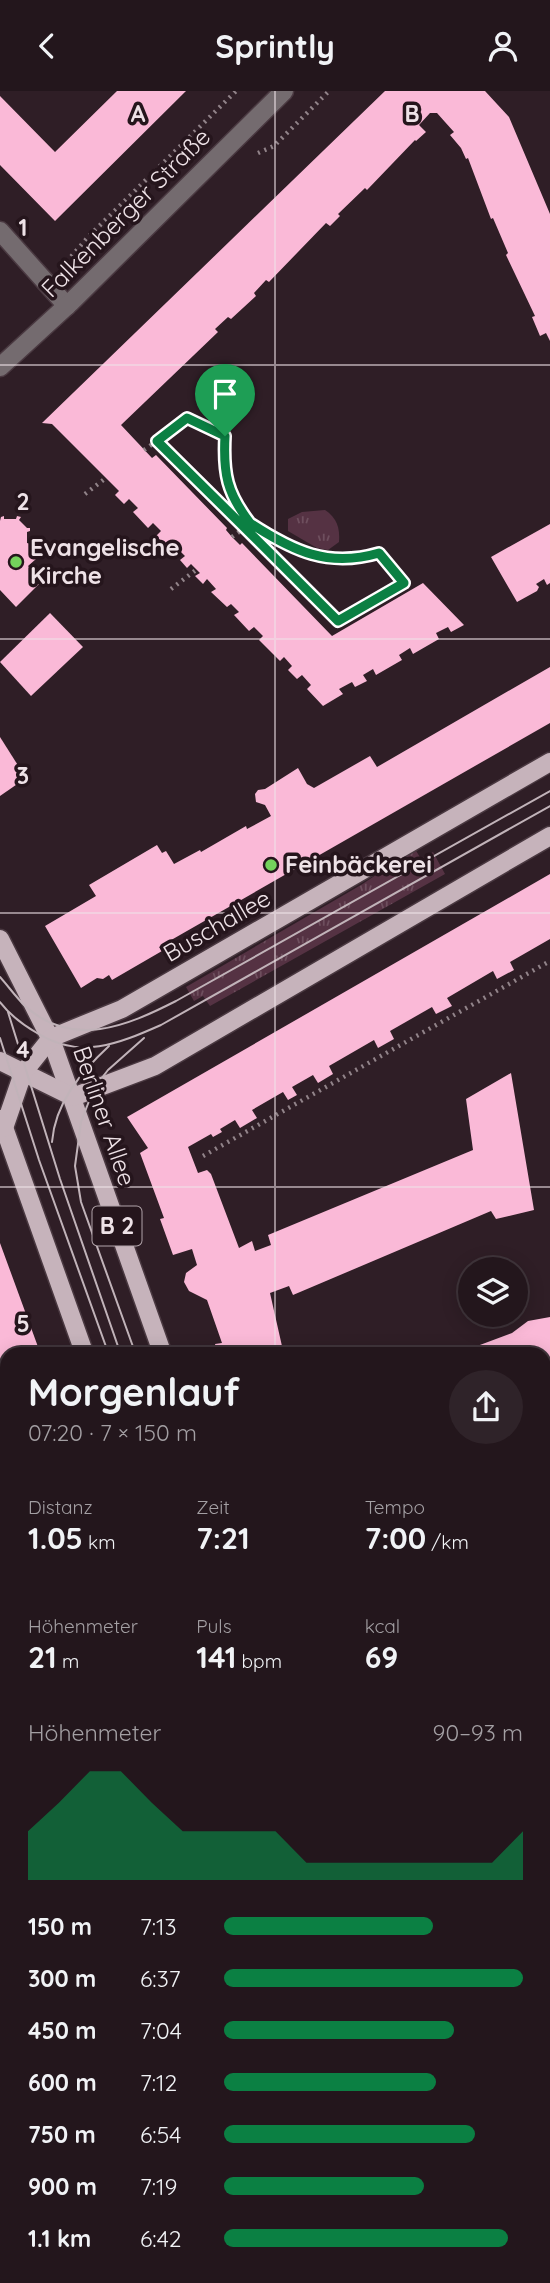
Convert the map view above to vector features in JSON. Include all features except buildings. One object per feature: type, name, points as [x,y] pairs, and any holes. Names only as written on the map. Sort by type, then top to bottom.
[{"type":"main road","name":"Buschallee","points":[[2,1122],[23,1073],[51,1038],[122,1009],[550,762]]},
{"type":"main road","points":[[0,1061],[73,1097],[155,1066],[550,836]]},
{"type":"main road","name":"Berliner Allee","points":[[0,939],[51,1038],[160,1347]]},
{"type":"main road","points":[[2,1122],[82,1347]]},
{"type":"street","name":"Falkenberger Straße","points":[[0,367],[67,306],[284,91]]},
{"type":"street","points":[[0,231],[67,306]]},
{"type":"path","points":[[52,289],[60,270],[89,236],[236,91]]},
{"type":"path","points":[[144,450],[187,418],[225,436],[223,459],[226,482],[250,523],[296,551],[344,559],[379,553],[404,583],[338,621],[157,441]]},
{"type":"path","points":[[85,494],[106,478]]},
{"type":"path","points":[[232,537],[250,523]]},
{"type":"path","points":[[172,589],[196,570]]},
{"type":"path","points":[[204,1156],[550,961]]},
{"type":"green space","points":[[325,510],[335,520],[339,532],[339,542],[328,550],[317,548],[288,531],[288,519],[302,512]]},
{"type":"green space","points":[[415,849],[421,859],[433,852],[445,874],[210,1006],[203,996],[194,1001],[186,987],[361,885]]},
{"type":"tram line","points":[[0,977],[25,1006],[43,1019],[62,1027],[81,1030],[119,1025],[176,1001],[550,791]]},
{"type":"tram line","points":[[0,1002],[32,1030],[68,1046],[99,1046],[130,1038],[161,1025],[550,806]]},
{"type":"tram line","points":[[8,1012],[60,1179],[118,1347]]},
{"type":"tram line","points":[[0,1038],[39,1160],[106,1347]]},
{"type":"tram line","points":[[133,1347],[81,1202],[75,1166],[81,1122],[94,1088],[108,1070],[144,1038]]},
{"type":"tram line","points":[[52,1142],[58,1114],[71,1089],[109,1046]]},
{"type":"place","name":"Evangelische Kirche","points":[[16,562]]},
{"type":"place","name":"Feinbäckerei","points":[[271,865]]},
{"type":"route","points":[[225,436],[187,418],[157,441],[244,527],[250,523],[296,551],[322,557],[362,558],[379,553],[404,583],[338,621],[244,527],[250,523],[226,482],[223,459],[225,436]]}]
